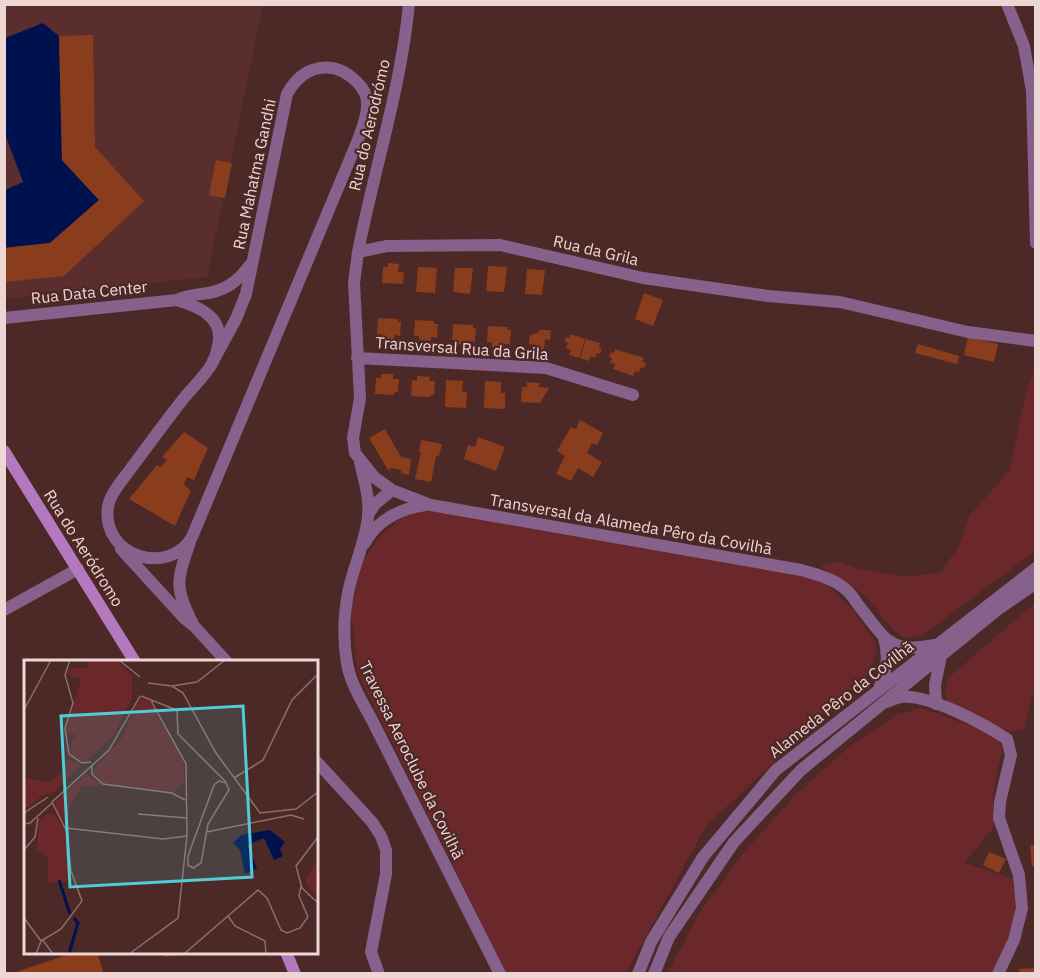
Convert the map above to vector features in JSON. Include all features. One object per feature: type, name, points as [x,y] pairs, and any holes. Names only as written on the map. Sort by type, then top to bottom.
[{"type":"main road","name":"Rua do Aeródromo","points":[[4,451],[134,660]]},
{"type":"main road","points":[[287,954],[295,974]]},
{"type":"street","name":"Rua do Aerodrómo","points":[[358,252],[405,42],[409,4]]},
{"type":"street","points":[[1007,4],[1024,46],[1032,91],[1035,243]]},
{"type":"street","name":"Rua Mahatma Gandhi","points":[[194,626],[178,589],[179,574],[190,541],[358,140],[367,102],[364,89],[352,76],[338,69],[323,67],[307,71],[294,82],[287,94],[246,294],[213,361],[155,435],[115,491],[108,507],[109,524],[113,537],[126,556],[224,660]]},
{"type":"street","name":"Rua da Grila","points":[[358,252],[387,246],[500,245],[644,278],[768,296],[840,302],[968,332],[1035,341]]},
{"type":"street","points":[[358,252],[354,284],[360,398],[353,438],[355,453],[360,461]]},
{"type":"street","name":"Rua Data Center","points":[[177,300],[226,288],[242,276],[253,261]]},
{"type":"street","name":"Rua Data Center","points":[[4,318],[177,300],[200,307],[213,319],[218,328],[219,340],[213,361]]},
{"type":"street","name":"Transversal Rua da Grila","points":[[357,358],[546,368],[633,395]]},
{"type":"street","name":"Transversal da Alameda Pêro da Covilhã","points":[[360,461],[375,478],[392,490],[430,505],[801,570],[823,577],[845,589],[884,638]]},
{"type":"street","name":"Travessa Aeroclube da Covilhã","points":[[360,461],[367,491],[368,516],[362,550]]},
{"type":"street","points":[[368,516],[375,504],[392,490]]},
{"type":"street","name":"Travessa Aeroclube da Covilhã","points":[[382,523],[389,510],[392,490]]},
{"type":"street","name":"Travessa Aeroclube da Covilhã","points":[[430,505],[397,513],[369,534],[348,592],[347,663],[368,712],[500,974]]},
{"type":"street","points":[[120,546],[139,556],[160,558],[169,556],[190,541]]},
{"type":"street","name":"Alameda Pêro da Covilhã","points":[[654,974],[669,937],[734,842],[801,770],[884,703],[938,650],[1035,568]]},
{"type":"street","points":[[4,610],[78,569]]},
{"type":"street","name":"Alameda Pêro da Covilhã","points":[[638,974],[651,942],[703,857],[776,770],[879,688],[1035,583]]},
{"type":"street","points":[[884,638],[904,648],[938,650],[936,704]]},
{"type":"street","points":[[879,688],[887,670],[888,652],[884,638]]},
{"type":"street","points":[[884,703],[901,698],[936,704],[987,726],[1007,739],[1011,755],[1000,802],[999,818],[1019,875],[1022,908],[1014,940],[998,974]]},
{"type":"street","points":[[318,763],[372,822],[386,850],[386,874],[371,952],[379,974]]},
{"type":"shaded area","points":[[4,5],[263,5],[207,277],[5,299]]},
{"type":"shaded area","points":[[43,23],[59,36],[62,160],[99,200],[50,243],[5,248],[5,190],[23,182],[5,134],[5,38]]},
{"type":"shaded area","points":[[1035,366],[1035,551],[936,625],[919,636],[905,638],[893,630],[866,596],[820,566],[839,562],[859,569],[904,577],[941,572],[959,546],[970,515],[1010,470],[1024,401]]},
{"type":"shaded area","points":[[420,509],[539,527],[598,540],[732,561],[824,582],[853,610],[874,640],[877,649],[870,672],[706,826],[626,973],[506,973],[358,674],[351,611],[362,562],[379,537],[403,517]]},
{"type":"shaded area","points":[[1035,603],[1035,684],[1024,729],[1011,732],[949,704],[945,695],[948,678]]},
{"type":"shaded area","points":[[921,708],[997,735],[1002,745],[1002,754],[995,778],[994,827],[964,863],[1013,879],[1016,908],[1014,923],[994,973],[667,974],[700,912],[745,851],[796,794],[851,745],[896,715]]},
{"type":"building","points":[[93,35],[95,147],[144,201],[64,276],[4,282],[4,248],[50,243],[99,200],[62,160],[59,36]]},
{"type":"building","points":[[216,160],[232,163],[225,198],[209,195]]},
{"type":"building","points":[[388,263],[399,264],[398,272],[404,272],[403,284],[382,283],[383,267],[388,267]]},
{"type":"building","points":[[488,266],[507,267],[504,292],[486,291]]},
{"type":"building","points":[[418,267],[437,268],[435,293],[416,292]]},
{"type":"building","points":[[455,268],[473,268],[470,294],[453,292]]},
{"type":"building","points":[[527,269],[545,270],[542,295],[525,294]]},
{"type":"building","points":[[644,293],[663,300],[653,326],[635,319]]},
{"type":"building","points":[[378,318],[398,319],[398,322],[401,322],[400,336],[395,335],[394,339],[382,339],[382,334],[377,334]]},
{"type":"building","points":[[415,320],[434,321],[434,324],[438,324],[437,338],[431,337],[431,341],[419,340],[419,336],[414,336]]},
{"type":"building","points":[[453,324],[473,325],[473,328],[476,328],[475,342],[470,341],[470,345],[457,344],[457,340],[452,340]]},
{"type":"building","points":[[488,326],[508,327],[507,330],[511,330],[510,344],[504,344],[504,348],[492,347],[492,342],[487,342]]},
{"type":"building","points":[[539,330],[551,330],[550,340],[545,339],[544,350],[535,350],[536,345],[529,344],[530,335],[538,333]]},
{"type":"building","points":[[571,334],[585,339],[579,358],[569,355],[571,350],[566,348],[568,343],[565,342],[566,337],[569,338]]},
{"type":"building","points":[[968,337],[998,344],[994,362],[964,355]]},
{"type":"building","points":[[586,339],[600,343],[599,348],[602,349],[595,358],[591,356],[589,361],[580,358]]},
{"type":"building","points":[[918,344],[959,356],[957,364],[915,353]]},
{"type":"building","points":[[615,349],[644,358],[642,362],[646,363],[644,368],[641,367],[639,372],[635,371],[633,376],[613,369],[615,364],[610,363],[612,358],[609,357]]},
{"type":"building","points":[[381,374],[393,374],[393,379],[399,379],[398,392],[394,392],[394,395],[375,394],[376,378],[381,378]]},
{"type":"building","points":[[417,376],[430,377],[429,381],[435,381],[434,395],[430,397],[411,396],[412,380],[417,381]]},
{"type":"building","points":[[446,380],[463,381],[462,392],[467,392],[466,408],[445,407]]},
{"type":"building","points":[[485,381],[501,382],[501,393],[505,393],[505,409],[484,408]]},
{"type":"building","points":[[527,382],[540,383],[539,387],[549,388],[540,403],[521,402],[522,387],[527,387]]},
{"type":"building","points":[[580,420],[603,433],[597,445],[592,443],[587,453],[602,462],[593,477],[578,468],[571,481],[556,474],[565,456],[557,451],[571,427],[576,429]]},
{"type":"building","points":[[385,429],[401,457],[411,459],[409,475],[401,473],[401,470],[391,468],[388,470],[369,438]]},
{"type":"building","points":[[184,432],[208,448],[194,480],[187,477],[184,484],[191,491],[175,526],[129,499],[157,465],[161,467],[167,460],[162,457]]},
{"type":"building","points":[[478,437],[505,447],[496,471],[464,459],[468,445],[475,447]]},
{"type":"building","points":[[421,440],[442,444],[439,456],[436,456],[431,482],[415,479],[421,452],[419,452]]},
{"type":"building","points":[[1030,845],[1036,845],[1036,866],[1032,866]]},
{"type":"building","points":[[989,852],[1006,859],[999,873],[983,865]]},
{"type":"building","points":[[69,954],[98,954],[104,974],[10,974]]},
{"type":"building","points":[[164,954],[183,954],[183,955],[164,957]]},
{"type":"building","points":[[1036,968],[1036,974],[1020,974],[1019,969]]}]
